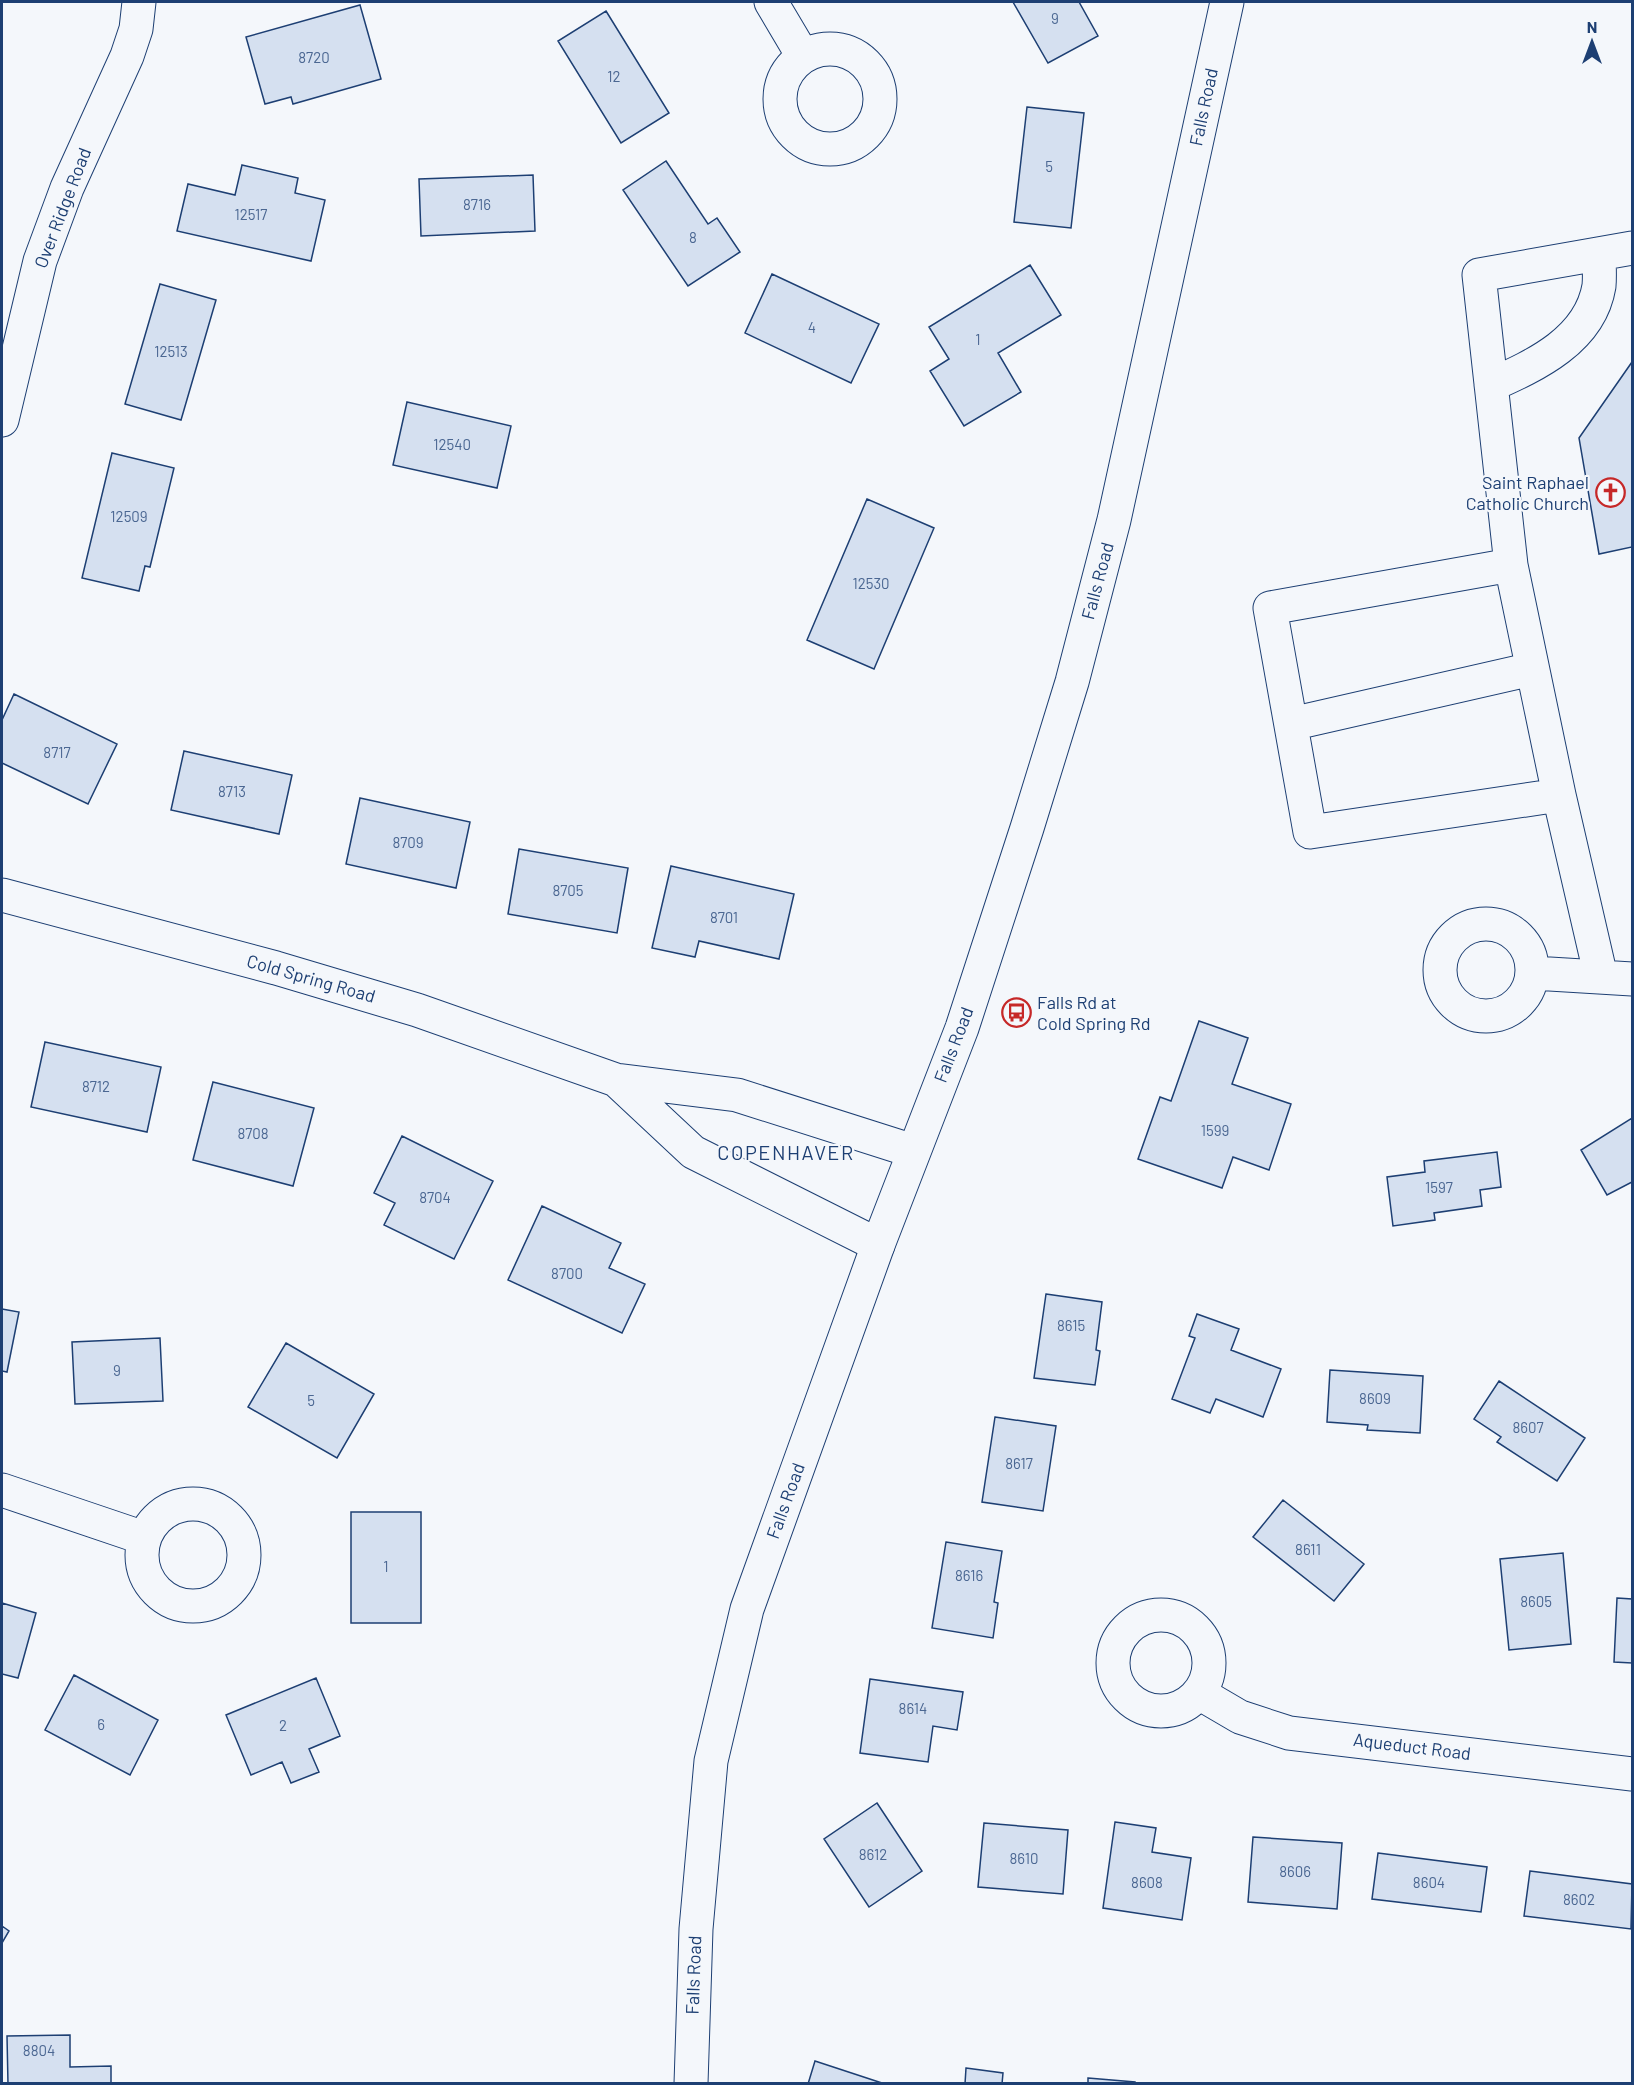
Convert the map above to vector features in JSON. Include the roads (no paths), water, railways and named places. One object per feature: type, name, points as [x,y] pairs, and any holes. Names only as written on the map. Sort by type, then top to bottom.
[{"type":"street","name":"Over Ridge Road","points":[[2,420],[40,261],[67,188],[127,56],[136,29],[139,2]]},
{"type":"street","points":[[771,2],[803,56]]},
{"type":"street","name":"Falls Road","points":[[691,2084],[696,1929],[711,1761],[747,1609],[878,1245],[962,1028],[1028,828],[1072,681],[1114,520],[1227,2]]},
{"type":"street","points":[[1600,977],[1558,795],[1511,565],[1479,275],[1632,248]]},
{"type":"street","points":[[1491,385],[1528,369],[1561,347],[1588,319],[1599,286],[1599,254]]},
{"type":"street","points":[[1511,565],[1270,608],[1311,832],[1558,795]]},
{"type":"street","points":[[1291,724],[1532,669]]},
{"type":"street","name":"Cold Spring Road","points":[[2,895],[276,968],[417,1010],[616,1080],[737,1095],[913,1151]]},
{"type":"street","points":[[1533,973],[1632,979]]},
{"type":"street","name":"Cold Spring Road","points":[[616,1080],[693,1152],[878,1245]]},
{"type":"street","points":[[2,1490],[144,1538]]},
{"type":"street","name":"Aqueduct Road","points":[[1199,1693],[1240,1718],[1290,1733],[1632,1774]]},
{"type":"place","name":"Saint Raphael Catholic Church","points":[[1610,493]]},
{"type":"place","name":"Falls Rd at Cold Spring Rd","points":[[1016,1013]]},
{"type":"district","name":"COPENHAVER","points":[[786,1153]]}]
